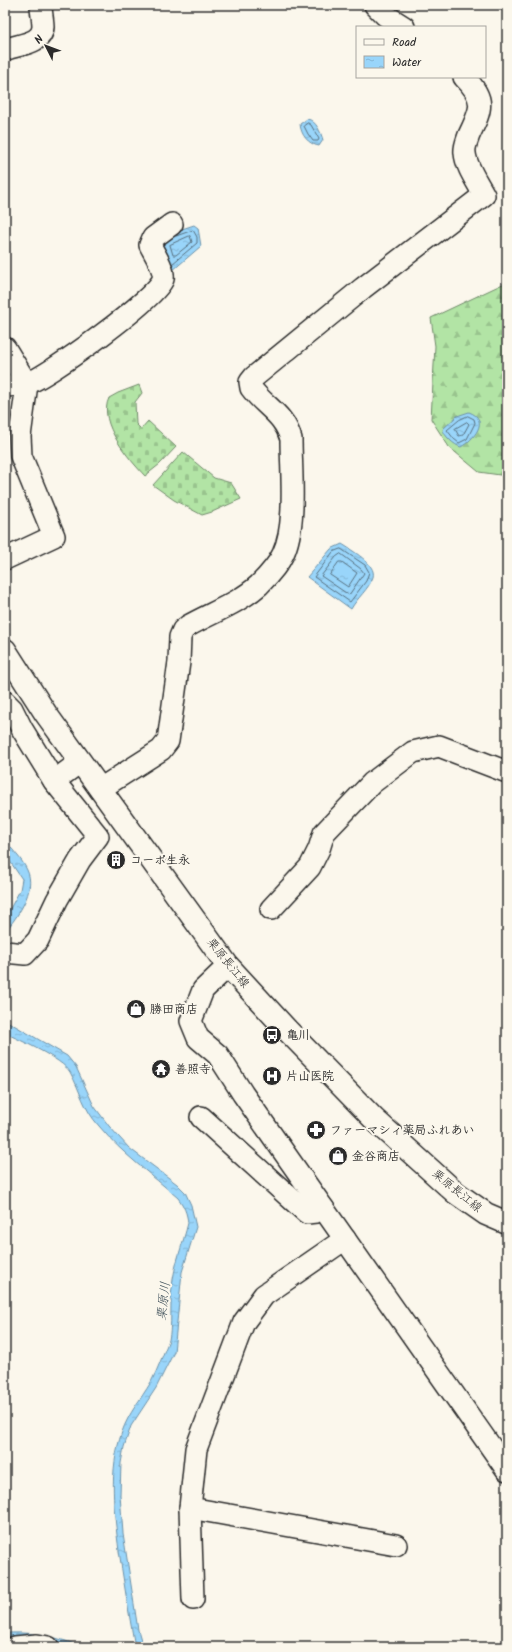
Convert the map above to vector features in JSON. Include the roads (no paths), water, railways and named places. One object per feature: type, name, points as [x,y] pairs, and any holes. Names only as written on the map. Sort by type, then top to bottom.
[{"type":"main road","name":"栗原長江線","points":[[5,650],[42,708],[80,762],[228,966],[287,1030],[374,1118],[456,1193],[486,1214],[507,1223]]},
{"type":"street","points":[[5,50],[33,42],[40,35],[43,27],[41,5]]},
{"type":"street","points":[[375,5],[403,26]]},
{"type":"street","points":[[100,789],[160,750],[168,740],[179,662],[180,637],[183,630],[236,600],[258,585],[276,566],[288,541],[291,516],[291,439],[288,429],[280,416],[251,388],[250,382],[254,377],[364,288],[484,195],[466,160],[466,142],[478,117],[480,107],[475,92],[465,78]]},
{"type":"street","points":[[5,386],[27,384],[80,352],[162,283],[163,273],[150,245],[153,238],[172,224]]},
{"type":"street","points":[[5,348],[27,384],[20,436],[21,456],[54,536],[5,559]]},
{"type":"street","points":[[5,702],[12,709],[22,729],[54,781],[98,836],[80,860],[57,900],[38,940],[25,954],[5,952]]},
{"type":"street","points":[[271,909],[310,867],[319,850],[324,833],[372,783],[413,752],[439,746],[507,772]]},
{"type":"street","points":[[54,781],[80,762]]},
{"type":"street","points":[[228,966],[203,990],[192,1021],[198,1038],[218,1055],[242,1094],[507,1470]]},
{"type":"street","points":[[201,1117],[307,1213],[316,1212],[323,1208]]},
{"type":"street","points":[[193,1599],[190,1508],[196,1449],[244,1322],[264,1295],[345,1239]]},
{"type":"street","points":[[190,1508],[396,1545]]},
{"type":"street","points":[[15,1647],[37,1645],[48,1647]]},
{"type":"water","points":[[307,119],[315,124],[323,140],[319,146],[308,141],[302,132],[300,124]]},
{"type":"water","points":[[194,225],[198,228],[201,246],[172,271],[160,242],[173,232]]},
{"type":"water","points":[[469,412],[479,420],[478,430],[466,444],[461,447],[450,440],[443,429],[457,416]]},
{"type":"water","points":[[342,544],[367,562],[373,572],[373,577],[369,586],[351,609],[307,577],[331,549]]},
{"type":"water","points":[[5,840],[25,866],[29,878],[29,886],[28,894],[20,911],[5,932],[5,918],[20,890],[22,879],[5,854]]},
{"type":"water","points":[[5,1020],[67,1056],[76,1067],[94,1106],[109,1126],[129,1148],[177,1184],[185,1192],[191,1205],[196,1227],[182,1272],[174,1352],[156,1388],[131,1426],[124,1447],[121,1463],[120,1495],[123,1533],[138,1630],[143,1647],[135,1647],[119,1551],[113,1491],[115,1461],[125,1425],[151,1382],[169,1340],[173,1279],[188,1223],[187,1216],[184,1207],[178,1198],[127,1155],[99,1126],[89,1113],[74,1079],[66,1067],[40,1050],[5,1033]]},
{"type":"water","points":[[9,1633],[29,1633],[47,1636],[83,1647],[68,1647],[47,1642],[10,1641]]},
{"type":"place","name":"コーポ生永","points":[[116,860]]},
{"type":"place","name":"勝田商店","points":[[136,1009]]},
{"type":"place","name":"亀川","points":[[272,1035]]},
{"type":"place","name":"善照寺","points":[[161,1069]]},
{"type":"place","name":"片山医院","points":[[272,1076]]},
{"type":"place","name":"ファーマシィ薬局ふれあい","points":[[316,1130]]},
{"type":"place","name":"金谷商店","points":[[338,1156]]},
{"type":"water label","name":"栗原川","points":[[164,1301]]}]
